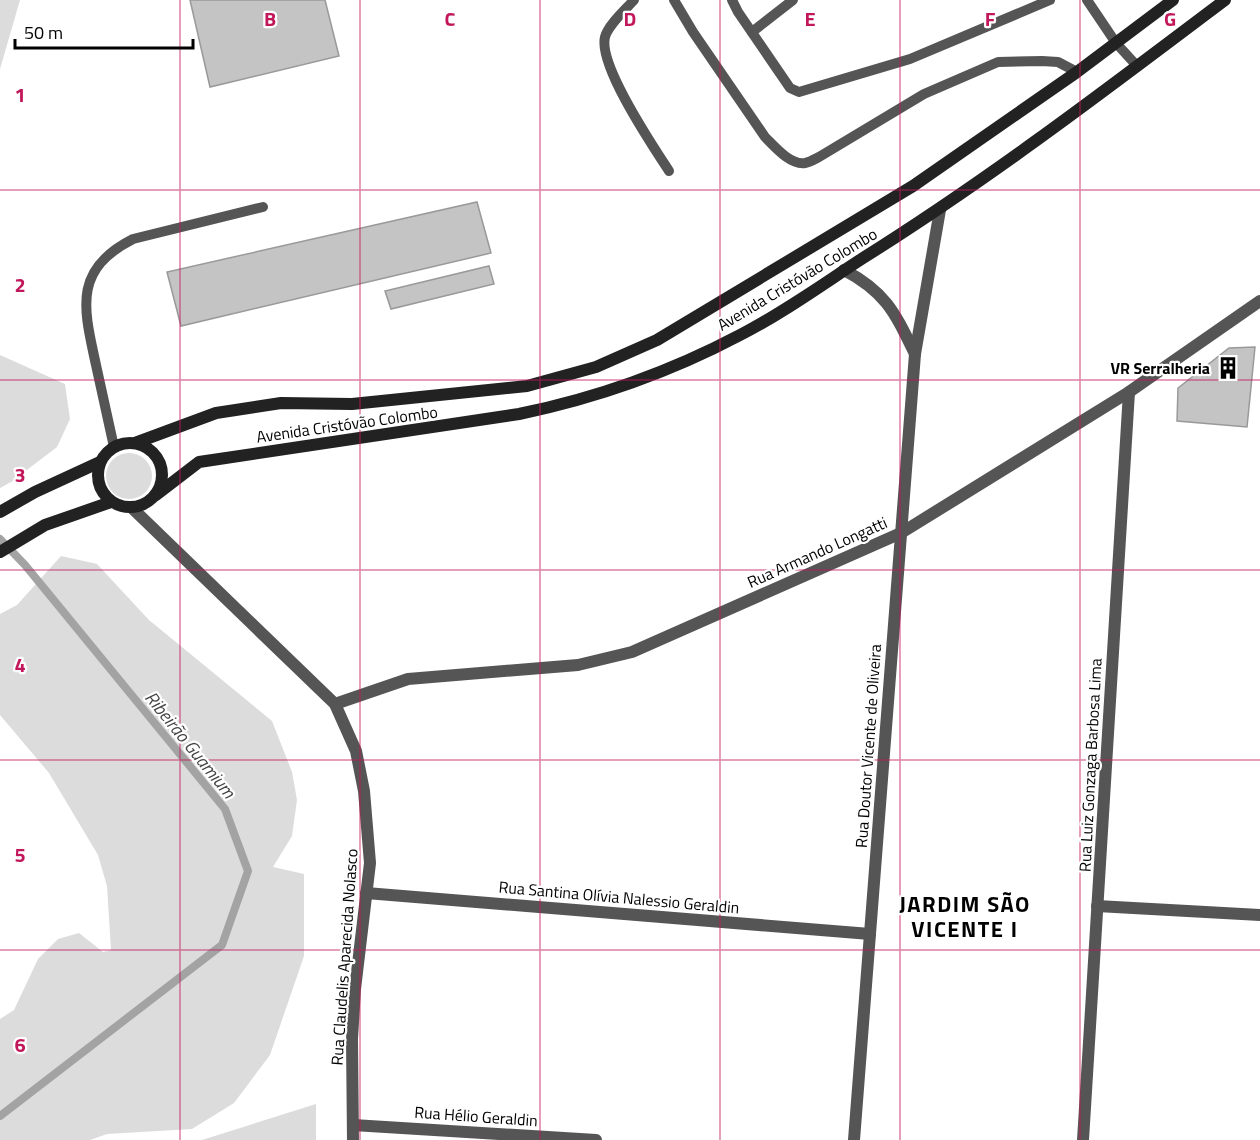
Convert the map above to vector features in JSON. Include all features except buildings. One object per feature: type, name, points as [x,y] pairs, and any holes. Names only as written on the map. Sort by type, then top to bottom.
[{"type":"main road","name":"Avenida Cristóvão Colombo","points":[[135,443],[216,413],[280,403],[352,405],[527,386],[596,367],[657,340],[913,186],[1077,72],[1173,0]]},
{"type":"main road","name":"Avenida Cristóvão Colombo","points":[[156,495],[200,462],[565,405],[624,387],[676,367],[742,334],[940,210],[1225,0]]},
{"type":"main road","points":[[124,443],[135,443],[150,450],[160,464],[162,480],[156,495],[141,506],[132,508],[111,502],[103,494],[98,484],[97,473],[105,453],[124,443]]},
{"type":"main road","points":[[0,512],[35,492],[100,462]]},
{"type":"main road","points":[[0,552],[45,525],[111,502]]},
{"type":"street","name":"Rua Doutor Vicente de Oliveira","points":[[854,1140],[915,354],[940,210]]},
{"type":"street","points":[[844,270],[869,285],[887,302],[915,354]]},
{"type":"street","name":"Rua Armando Longatti","points":[[335,704],[408,679],[578,665],[632,652],[901,533],[1129,392],[1260,301]]},
{"type":"street","name":"Rua Luiz Gonzaga Barbosa Lima","points":[[1083,1140],[1129,392]]},
{"type":"street","name":"Rua Claudelis Aparecida Nolasco","points":[[132,508],[335,704],[356,751],[364,791],[370,863],[355,989],[352,1039],[353,1140]]},
{"type":"street","name":"Rua Santina Olívia Nalessio Geraldin","points":[[366,893],[870,934]]},
{"type":"street","points":[[1098,906],[1260,915]]},
{"type":"street","name":"Rua Hélio Geraldin","points":[[353,1125],[596,1140]]},
{"type":"lane","points":[[634,0],[615,20],[605,37],[608,61],[633,115],[669,171]]},
{"type":"lane","points":[[674,0],[693,32],[765,137],[794,161],[804,163],[819,157],[924,94],[998,62],[1058,62],[1077,72]]},
{"type":"lane","points":[[732,0],[790,88],[799,92],[910,59],[1050,0]]},
{"type":"lane","points":[[752,32],[793,0]]},
{"type":"lane","points":[[1087,0],[1116,43],[1137,66]]},
{"type":"lane","points":[[114,447],[90,338],[85,301],[89,283],[96,269],[109,253],[132,239],[263,207]]},
{"type":"shaded area","points":[[0,0],[20,0],[0,69]]},
{"type":"shaded area","points":[[0,355],[65,384],[70,419],[57,447],[0,488]]},
{"type":"shaded area","points":[[129,453],[145,460],[152,476],[145,492],[129,499],[113,492],[106,476],[113,460]]},
{"type":"shaded area","points":[[61,556],[97,564],[149,620],[272,721],[292,772],[297,800],[292,836],[273,867],[304,874],[304,956],[270,1055],[234,1103],[192,1129],[107,1134],[90,1140],[0,1140],[0,1019],[14,1010],[38,959],[58,939],[79,933],[103,952],[111,950],[107,886],[98,855],[49,773],[0,715],[0,614],[17,605]]},
{"type":"shaded area","points":[[316,1104],[316,1140],[202,1140]]},
{"type":"waterway","name":"Ribeirão Guamium","points":[[0,539],[25,565],[225,809],[248,871],[222,945],[0,1116]]},
{"type":"place","name":"VR Serralheria","points":[[1228,368]]},
{"type":"district","name":"JARDIM SÃO VICENTE I","points":[[965,916]]}]
